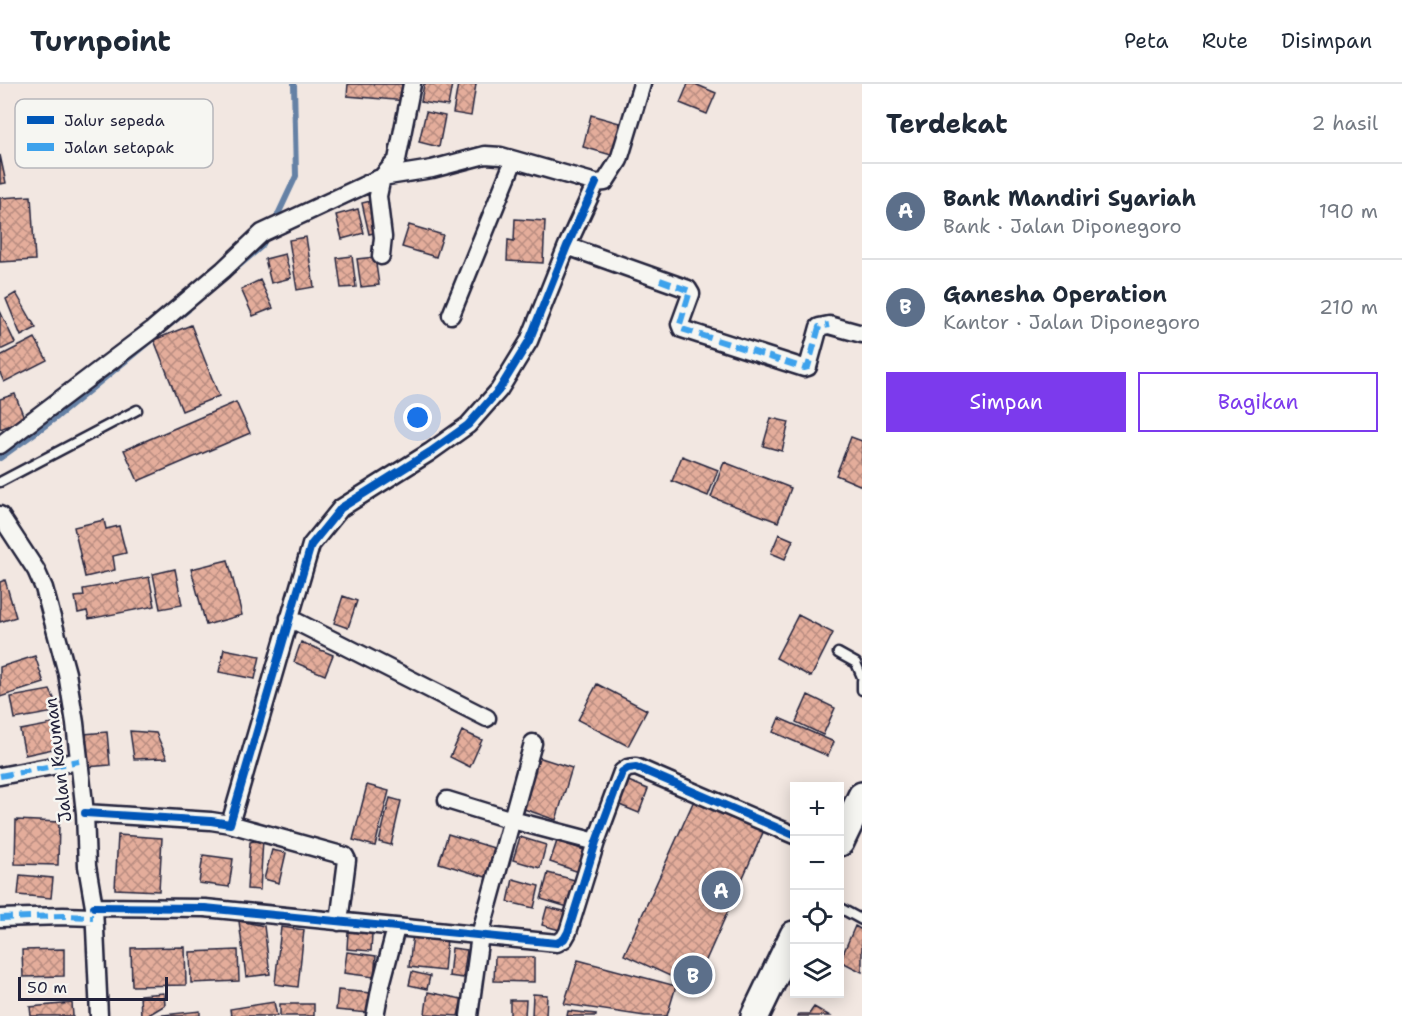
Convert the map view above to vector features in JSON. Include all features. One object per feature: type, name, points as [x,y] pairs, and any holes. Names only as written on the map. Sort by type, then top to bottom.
[{"type":"main road","points":[[843,836],[862,796]]},
{"type":"main road","points":[[755,1016],[791,944]]},
{"type":"street","points":[[381,256],[383,237],[378,196],[382,177],[397,160],[412,84]]},
{"type":"street","points":[[0,445],[152,330],[223,270],[262,233],[382,177],[432,169],[485,155],[501,156],[596,183],[605,182],[620,160],[642,84]]},
{"type":"street","points":[[451,315],[514,160]]},
{"type":"street","points":[[230,824],[311,545],[341,508],[430,452],[468,425],[499,390],[529,341],[567,246],[596,183]]},
{"type":"street","points":[[567,246],[688,289],[691,294],[680,324],[682,329],[804,368],[808,367],[819,327],[828,325],[862,334]]},
{"type":"street","name":"Jalan Kauman","points":[[0,515],[36,570],[44,588],[67,673],[85,813],[99,1016]]},
{"type":"street","points":[[289,618],[487,718]]},
{"type":"street","points":[[470,1016],[480,935],[533,743]]},
{"type":"street","points":[[0,776],[79,761]]},
{"type":"street","points":[[0,918],[205,908],[557,943],[564,939],[568,932],[596,842],[622,772],[636,767],[790,833]]},
{"type":"street","points":[[447,800],[596,842]]},
{"type":"street","points":[[85,813],[230,824],[345,856],[347,860],[339,922]]},
{"type":"street","points":[[375,1016],[396,928]]},
{"type":"lane","points":[[0,482],[137,410]]},
{"type":"lane","points":[[838,653],[856,663],[862,679],[862,690]]},
{"type":"lane","points":[[844,910],[862,920]]},
{"type":"building","points":[[348,84],[408,84],[407,101],[347,96]]},
{"type":"building","points":[[424,84],[452,84],[448,106],[421,102]]},
{"type":"building","points":[[458,84],[476,84],[471,116],[453,113]]},
{"type":"building","points":[[688,84],[695,84],[716,93],[707,114],[680,103]]},
{"type":"building","points":[[426,112],[445,116],[439,147],[419,142]]},
{"type":"building","points":[[591,115],[623,124],[615,156],[583,147]]},
{"type":"building","points":[[0,155],[6,183],[0,184]]},
{"type":"building","points":[[31,196],[35,260],[0,262],[0,198]]},
{"type":"building","points":[[375,200],[382,231],[369,234],[362,203]]},
{"type":"building","points":[[358,209],[364,233],[342,239],[336,215]]},
{"type":"building","points":[[515,219],[545,221],[543,263],[507,261],[508,240],[514,241]]},
{"type":"building","points":[[409,225],[443,235],[436,257],[402,247]]},
{"type":"building","points":[[306,237],[314,287],[297,290],[289,240]]},
{"type":"building","points":[[285,254],[291,278],[271,283],[265,259]]},
{"type":"building","points":[[352,256],[356,287],[341,288],[337,258]]},
{"type":"building","points":[[375,257],[379,285],[361,287],[357,259]]},
{"type":"building","points":[[260,280],[273,308],[253,316],[241,289]]},
{"type":"building","points":[[16,293],[36,328],[21,336],[6,299]]},
{"type":"building","points":[[0,311],[15,343],[0,350]]},
{"type":"building","points":[[191,325],[219,396],[182,411],[154,340]]},
{"type":"building","points":[[35,338],[47,360],[4,382],[0,373],[0,356]]},
{"type":"building","points":[[15,394],[25,420],[0,429],[0,399]]},
{"type":"building","points":[[236,402],[250,433],[138,481],[124,450]]},
{"type":"building","points":[[771,418],[789,422],[782,451],[763,446]]},
{"type":"building","points":[[851,437],[862,441],[862,486],[836,475]]},
{"type":"building","points":[[682,456],[718,470],[708,496],[672,481]]},
{"type":"building","points":[[724,462],[791,488],[778,522],[711,497]]},
{"type":"building","points":[[104,520],[106,529],[119,526],[126,553],[113,556],[115,570],[85,577],[74,527]]},
{"type":"building","points":[[779,534],[793,540],[785,559],[771,553]]},
{"type":"building","points":[[228,560],[242,615],[206,625],[191,569]]},
{"type":"building","points":[[175,569],[182,605],[160,609],[153,574]]},
{"type":"building","points":[[149,577],[155,606],[89,619],[87,611],[78,613],[75,597],[84,596],[83,589]]},
{"type":"building","points":[[5,580],[16,617],[0,622],[0,582]]},
{"type":"building","points":[[343,596],[357,601],[348,628],[334,623]]},
{"type":"building","points":[[798,615],[833,633],[811,677],[776,658]]},
{"type":"building","points":[[301,642],[333,655],[325,675],[294,662]]},
{"type":"building","points":[[224,649],[260,656],[255,679],[219,672]]},
{"type":"building","points":[[35,656],[44,683],[0,697],[0,667]]},
{"type":"building","points":[[597,684],[647,710],[628,746],[578,720]]},
{"type":"building","points":[[50,690],[60,711],[15,719],[11,697]]},
{"type":"building","points":[[808,695],[835,708],[823,735],[796,722]]},
{"type":"building","points":[[779,718],[834,742],[828,756],[773,732]]},
{"type":"building","points":[[57,723],[62,747],[25,755],[20,730]]},
{"type":"building","points":[[130,731],[156,733],[167,758],[134,759]]},
{"type":"building","points":[[462,731],[482,740],[470,767],[450,757]]},
{"type":"building","points":[[107,732],[110,765],[87,767],[84,734]]},
{"type":"building","points":[[538,757],[572,768],[556,820],[521,808]]},
{"type":"building","points":[[626,780],[648,789],[639,813],[617,804]]},
{"type":"building","points":[[367,785],[389,791],[375,846],[353,840]]},
{"type":"building","points":[[696,796],[765,828],[694,987],[624,955]]},
{"type":"building","points":[[390,798],[401,801],[391,845],[379,842]]},
{"type":"building","points":[[16,820],[59,822],[58,865],[15,864]]},
{"type":"building","points":[[448,834],[494,848],[486,877],[439,863]]},
{"type":"building","points":[[118,835],[162,838],[159,891],[115,889]]},
{"type":"building","points":[[520,837],[546,845],[540,868],[513,860]]},
{"type":"building","points":[[263,839],[260,890],[247,889],[250,842]]},
{"type":"building","points":[[557,841],[587,851],[579,872],[550,862]]},
{"type":"building","points":[[272,850],[286,853],[279,883],[264,879]]},
{"type":"building","points":[[203,855],[233,859],[229,887],[199,883]]},
{"type":"building","points":[[548,873],[575,880],[568,907],[541,899]]},
{"type":"building","points":[[20,875],[53,878],[51,898],[18,895]]},
{"type":"building","points":[[513,879],[539,886],[534,908],[508,902]]},
{"type":"building","points":[[547,907],[568,912],[563,931],[542,925]]},
{"type":"building","points":[[239,921],[264,926],[270,974],[246,977]]},
{"type":"building","points":[[855,926],[862,930],[862,972],[844,963],[844,952]]},
{"type":"building","points":[[281,927],[304,930],[298,987],[275,984]]},
{"type":"building","points":[[348,932],[372,934],[371,951],[347,949]]},
{"type":"building","points":[[413,934],[447,938],[444,971],[409,967]]},
{"type":"building","points":[[185,947],[186,985],[132,986],[131,948]]},
{"type":"building","points":[[452,948],[467,950],[463,978],[449,976]]},
{"type":"building","points":[[64,949],[64,976],[23,977],[22,950]]},
{"type":"building","points":[[238,950],[239,981],[191,983],[190,952]]},
{"type":"building","points":[[347,952],[376,956],[374,977],[344,973]]},
{"type":"building","points":[[495,957],[534,957],[534,982],[494,981]]},
{"type":"building","points":[[578,960],[676,986],[667,1016],[645,1016],[564,1004]]},
{"type":"building","points":[[412,972],[430,976],[427,989],[409,985]]},
{"type":"building","points":[[338,990],[371,993],[369,1013],[336,1010]]},
{"type":"building","points":[[428,992],[462,999],[458,1016],[425,1014]]},
{"type":"building","points":[[164,993],[165,1005],[147,1016],[141,1016],[140,995]]},
{"type":"building","points":[[533,994],[547,995],[546,1016],[532,1016]]},
{"type":"building","points":[[510,1000],[526,1000],[525,1016],[510,1016]]},
{"type":"building","points":[[274,1002],[277,1016],[231,1016],[230,1009]]},
{"type":"building","points":[[72,1003],[73,1016],[31,1016],[30,1007]]},
{"type":"building","points":[[280,1004],[314,1004],[314,1016],[280,1016]]},
{"type":"building","points":[[814,1007],[830,1016],[798,1016],[809,1014]]},
{"type":"building","points":[[200,1011],[200,1016],[154,1016]]},
{"type":"building","points":[[568,1011],[596,1014],[596,1016],[567,1016]]},
{"type":"waterway","points":[[274,223],[296,176],[294,84]]},
{"type":"waterway","points":[[234,270],[262,246],[266,237]]},
{"type":"waterway","points":[[0,458],[57,417],[188,310]]},
{"type":"marked path","points":[[660,280],[690,291],[680,324],[682,329],[804,368],[808,367],[819,327],[829,325]]},
{"type":"marked path","points":[[0,776],[79,761]]},
{"type":"marked path","points":[[0,918],[93,917]]},
{"type":"cycle path","points":[[85,813],[230,824],[311,545],[341,508],[430,452],[468,425],[499,390],[529,341],[567,246],[596,183]]},
{"type":"cycle path","points":[[94,907],[205,908],[557,943],[564,939],[568,932],[596,842],[622,772],[628,768],[636,767],[790,833]]},
{"type":"place","name":"Bank Mandiri Syariah","points":[[721,890]]},
{"type":"place","name":"Ganesha Operation","points":[[693,975]]}]
